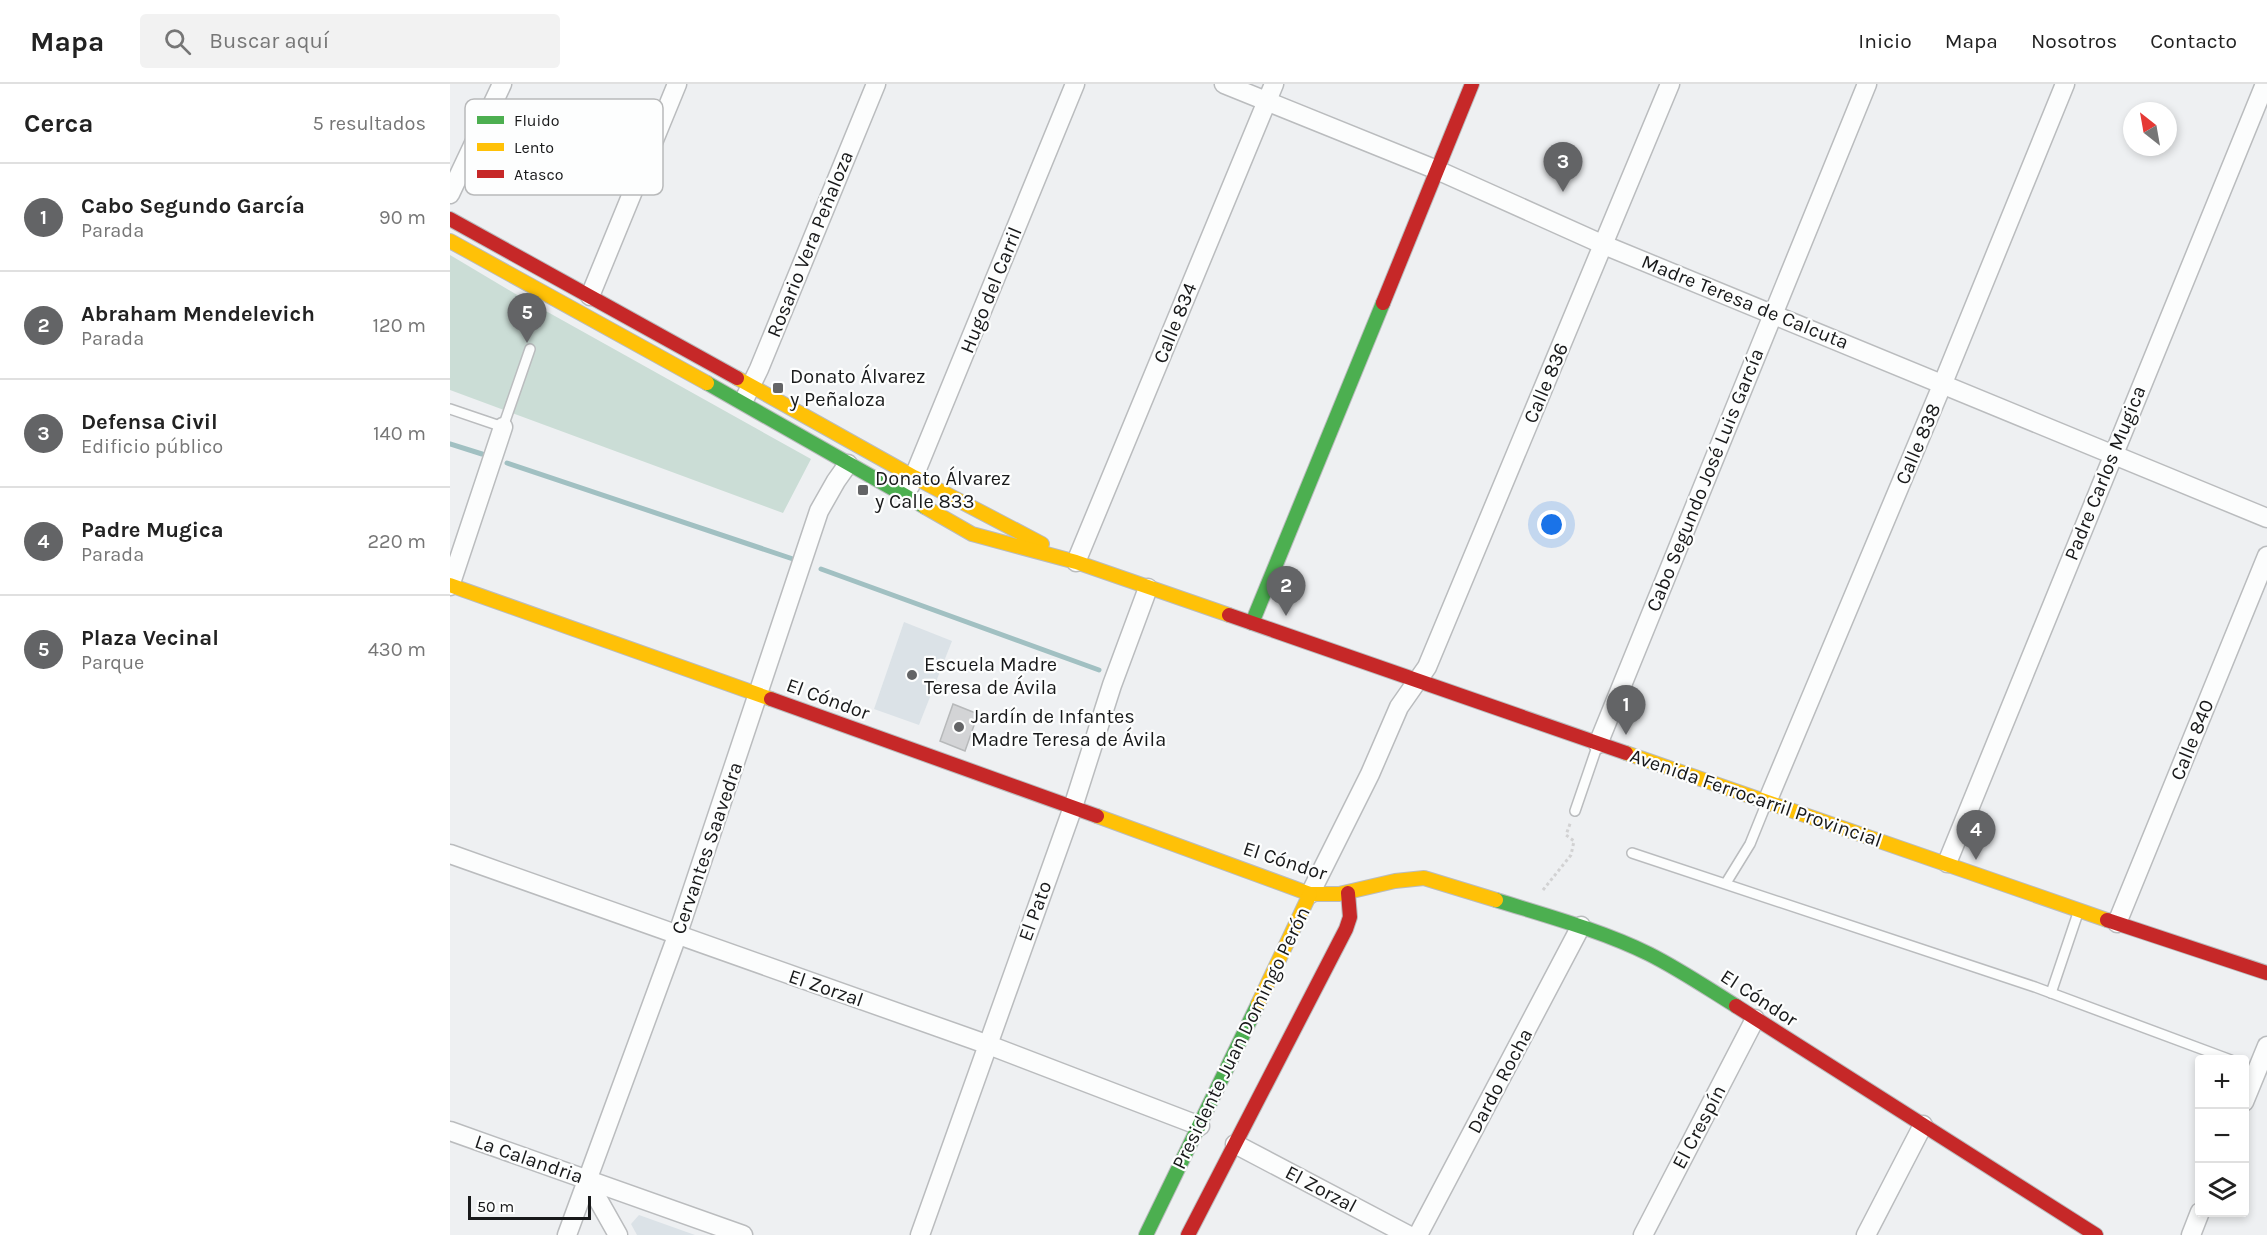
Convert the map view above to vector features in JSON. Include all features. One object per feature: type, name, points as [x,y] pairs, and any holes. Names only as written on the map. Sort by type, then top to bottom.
[{"type":"main road","points":[[1252,623],[1472,84]]},
{"type":"main road","points":[[450,219],[590,296],[746,394],[848,464],[972,534],[1076,562]]},
{"type":"main road","points":[[450,241],[1076,562]]},
{"type":"main road","name":"Avenida Ferrocarril Provincial","points":[[1076,562],[2267,973]]},
{"type":"main road","name":"El Cóndor","points":[[450,585],[1310,894],[1326,896],[1348,893],[1410,878],[1424,878],[1581,927],[1647,953],[1684,973],[2096,1235]]},
{"type":"main road","name":"Presidente Juan Domingo Perón","points":[[1188,1235],[1347,929],[1350,917],[1348,893]]},
{"type":"main road","name":"Presidente Juan Domingo Perón","points":[[1146,1235],[1310,894]]},
{"type":"street","points":[[495,99],[502,84]]},
{"type":"street","points":[[663,118],[677,84]]},
{"type":"street","name":"Rosario Vera Peñaloza","points":[[746,394],[876,84]]},
{"type":"street","name":"Hugo del Carril","points":[[905,496],[1075,84]]},
{"type":"street","name":"Madre Teresa de Calcuta","points":[[1224,84],[1437,170],[1604,245],[2267,518]]},
{"type":"street","name":"Calle 834","points":[[1076,562],[1274,84]]},
{"type":"street","name":"Calle 836","points":[[1417,680],[1427,667],[1670,84]]},
{"type":"street","name":"Cabo Segundo José Luis García","points":[[1598,744],[1867,84]]},
{"type":"street","name":"Calle 838","points":[[1767,802],[1943,383],[2065,84]]},
{"type":"street","name":"Padre Carlos Mugica","points":[[1947,863],[2265,84]]},
{"type":"street","points":[[450,194],[465,162]]},
{"type":"street","points":[[590,296],[631,195]]},
{"type":"street","points":[[450,585],[503,427]]},
{"type":"street","name":"Cervantes Saavedra","points":[[567,1235],[677,936],[819,511],[848,464]]},
{"type":"street","name":"Calle 840","points":[[2117,923],[2267,556]]},
{"type":"street","name":"El Pato","points":[[920,1235],[986,1044],[1073,807],[1112,685],[1148,588]]},
{"type":"street","name":"Presidente Juan Domingo Perón","points":[[1310,894],[1370,774],[1398,707],[1417,680]]},
{"type":"street","name":"El Zorzal","points":[[450,854],[986,1044],[1200,1126]]},
{"type":"street","name":"Dardo Rocha","points":[[1418,1235],[1581,927]]},
{"type":"street","name":"El Crespín","points":[[1643,1235],[1755,1019]]},
{"type":"street","points":[[2249,1091],[2267,1046]]},
{"type":"street","points":[[1866,1235],[1923,1125]]},
{"type":"street","name":"La Calandria","points":[[450,1131],[743,1235]]},
{"type":"street","name":"El Zorzal","points":[[1235,1144],[1408,1235]]},
{"type":"street","points":[[587,1180],[618,1235]]},
{"type":"street","points":[[2191,1235],[2198,1217]]},
{"type":"lane","points":[[450,409],[503,427],[530,349]]},
{"type":"lane","points":[[1575,811],[1598,744]]},
{"type":"lane","points":[[1725,883],[1750,844],[1767,802]]},
{"type":"lane","points":[[1632,853],[2051,993],[2220,1055]]},
{"type":"lane","points":[[2051,993],[2079,910]]},
{"type":"path","points":[[1543,890],[1571,855],[1574,841],[1566,835],[1575,811]]},
{"type":"shaded area","points":[[450,255],[811,459],[783,513],[450,390]]},
{"type":"shaded area","name":"Escuela Madre Teresa de Ávila","points":[[904,622],[952,641],[919,725],[874,709]]},
{"type":"shaded area","points":[[639,1215],[695,1235],[637,1235],[631,1224]]},
{"type":"building","name":"Jardín de Infantes Madre Teresa de Ávila","points":[[953,704],[978,714],[965,751],[940,741]]},
{"type":"waterway","points":[[450,444],[482,454]]},
{"type":"waterway","points":[[507,463],[796,560]]},
{"type":"waterway","points":[[821,569],[1099,670]]},
{"type":"traffic: fast","points":[[1252,623],[1383,303]]},
{"type":"traffic: fast","points":[[707,383],[925,507]]},
{"type":"traffic: fast","points":[[1496,900],[1630,945],[1671,966],[1736,1006]]},
{"type":"traffic: fast","points":[[1146,1235],[1258,1004]]},
{"type":"traffic: slow","points":[[450,241],[707,383]]},
{"type":"traffic: slow","points":[[737,378],[914,477],[1042,544]]},
{"type":"traffic: slow","points":[[925,507],[972,534],[1076,562],[1229,615]]},
{"type":"traffic: slow","points":[[450,585],[771,699]]},
{"type":"traffic: slow","points":[[1626,753],[2107,920]]},
{"type":"traffic: slow","points":[[1097,816],[1310,894],[1339,894],[1395,881],[1424,878],[1496,900]]},
{"type":"traffic: slow","points":[[1258,1004],[1310,894]]},
{"type":"traffic: jam","points":[[1383,303],[1472,84]]},
{"type":"traffic: jam","points":[[450,219],[737,378]]},
{"type":"traffic: jam","points":[[1229,615],[1626,753]]},
{"type":"traffic: jam","points":[[771,699],[1097,816]]},
{"type":"traffic: jam","points":[[1188,1235],[1346,929],[1350,917],[1348,893]]},
{"type":"traffic: jam","points":[[2107,920],[2267,973]]},
{"type":"traffic: jam","points":[[1736,1006],[2096,1235]]},
{"type":"place","name":"Defensa Civil","points":[[1563,192]]},
{"type":"place","name":"Plaza Vecinal","points":[[527,343]]},
{"type":"place","name":"Donato Álvarez y Peñaloza","points":[[778,388]]},
{"type":"place","name":"Donato Álvarez y Calle 833","points":[[863,490]]},
{"type":"place","name":"Abraham Mendelevich","points":[[1286,616]]},
{"type":"place","name":"Escuela Madre Teresa de Ávila","points":[[912,675]]},
{"type":"place","name":"Jardín de Infantes Madre Teresa de Ávila","points":[[959,727]]},
{"type":"place","name":"Cabo Segundo García","points":[[1626,735]]},
{"type":"place","name":"Padre Mugica","points":[[1976,860]]}]
